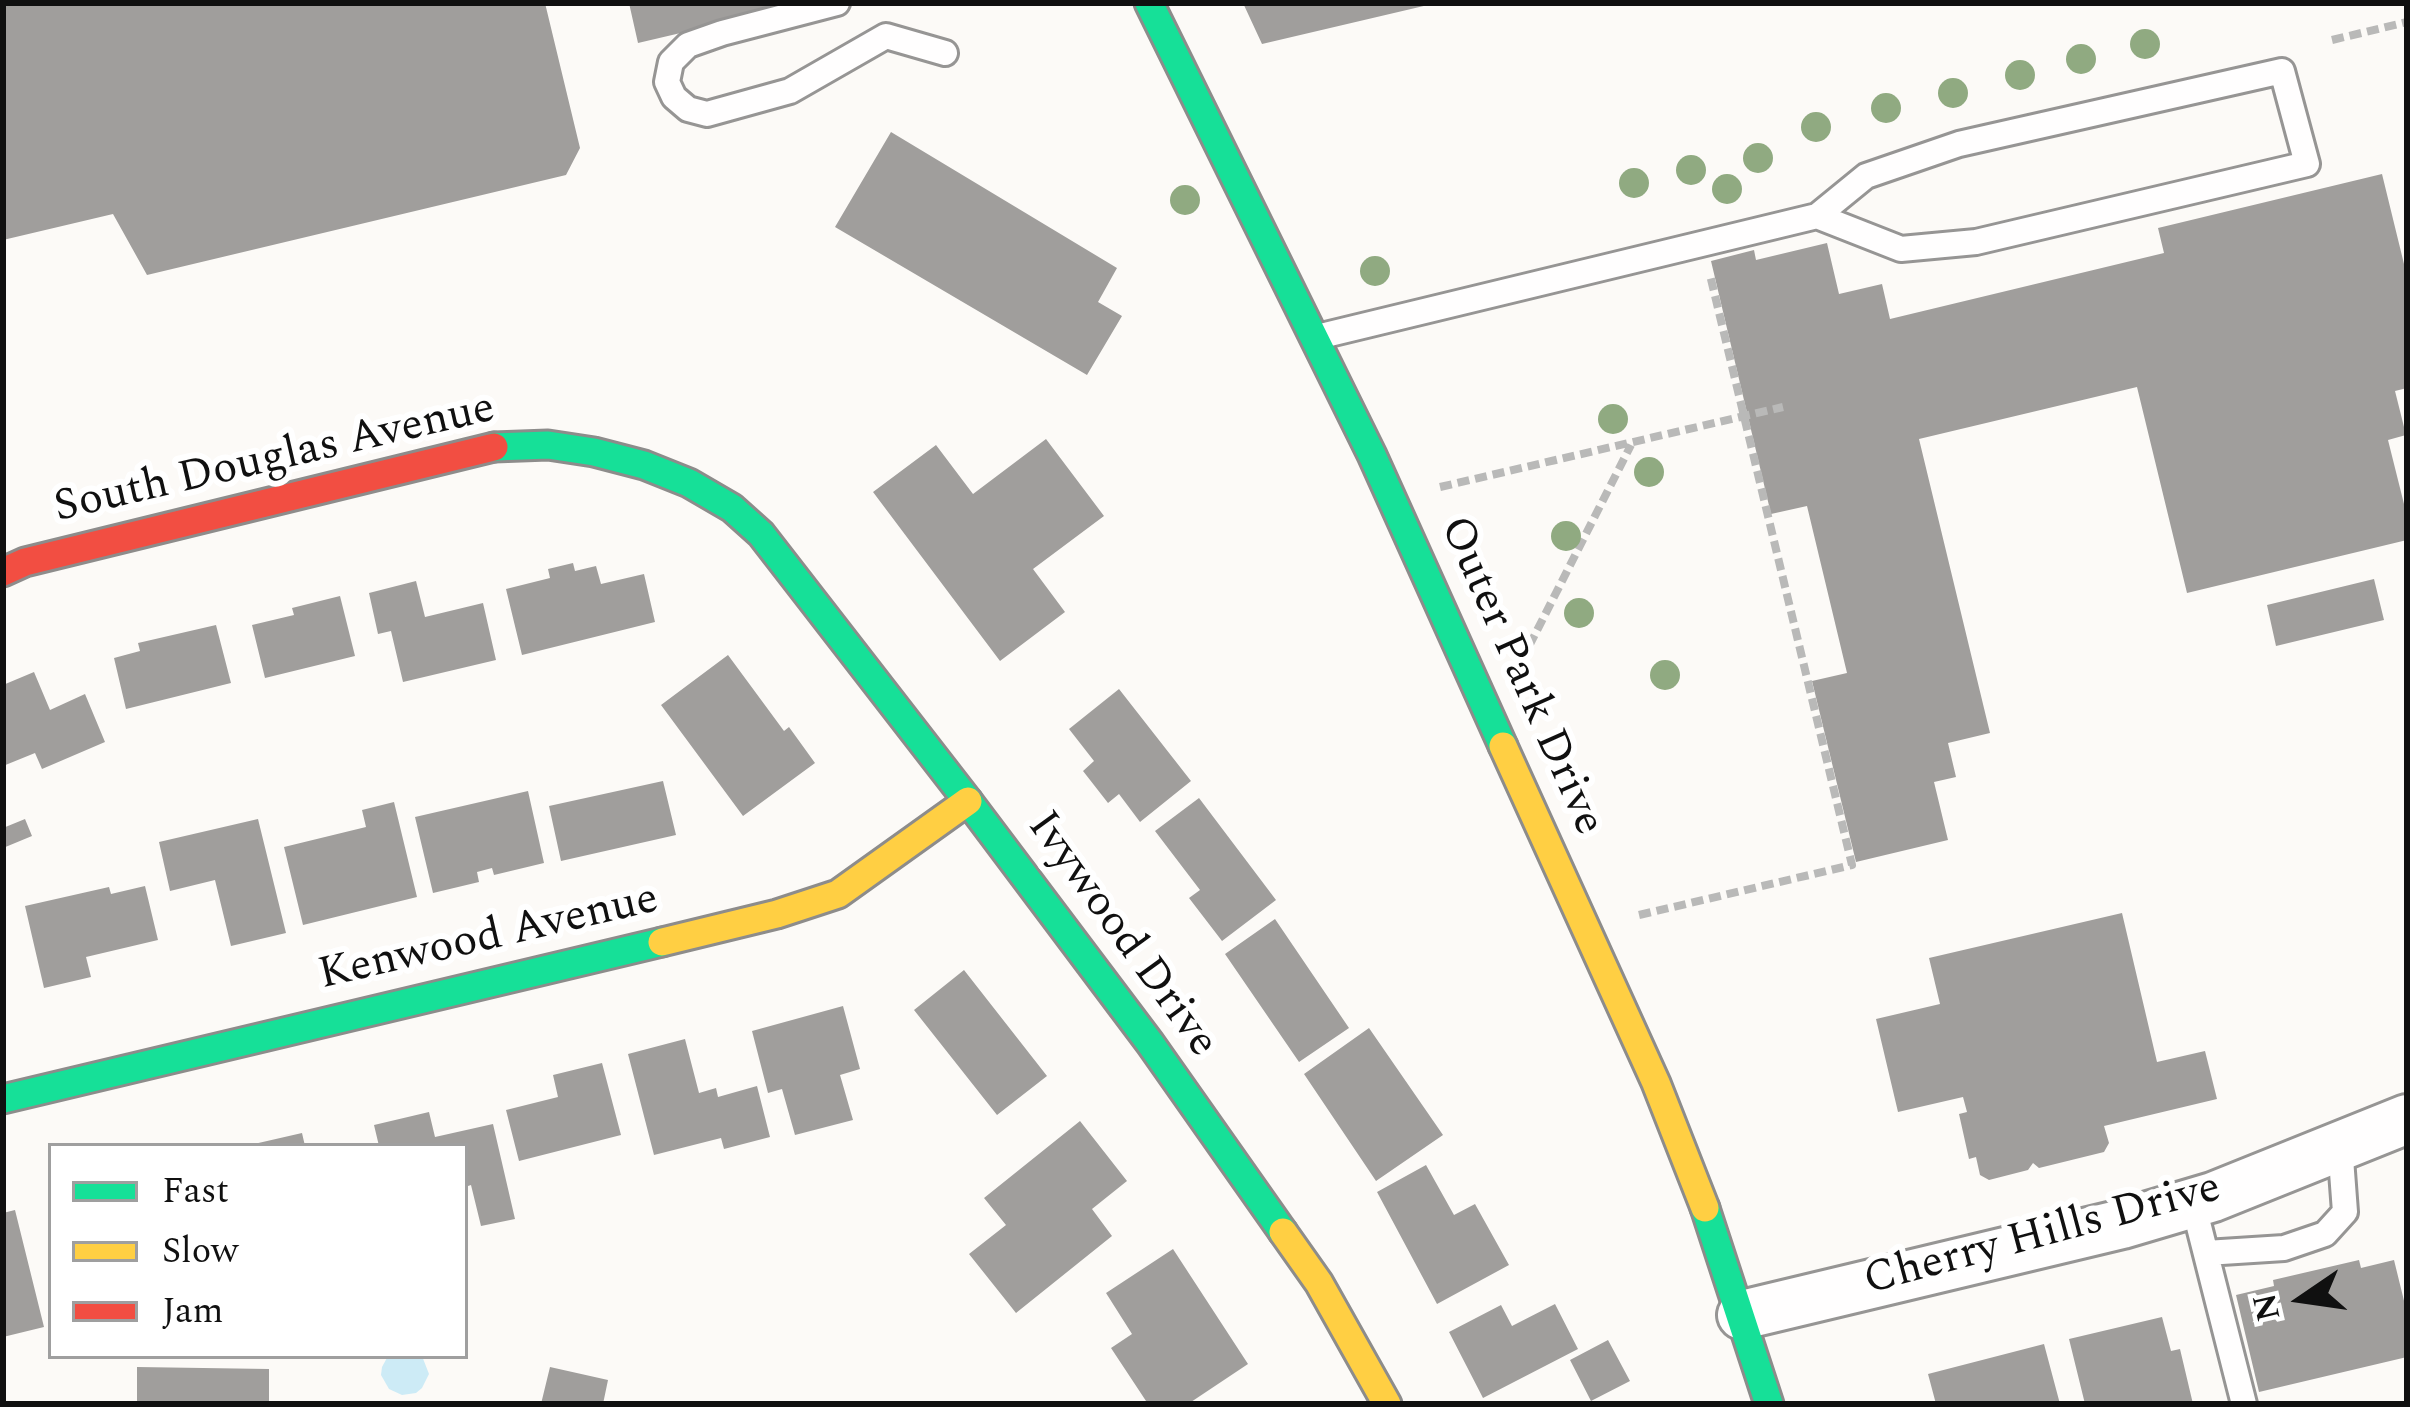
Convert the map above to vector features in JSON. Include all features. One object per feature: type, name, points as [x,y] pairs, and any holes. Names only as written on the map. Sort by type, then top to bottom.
[{"type":"street","name":"Outer Park Drive","points":[[1149,3],[1372,455],[1656,1083],[1702,1199],[1769,1404]]},
{"type":"street","name":"South Douglas Avenue","points":[[3,572],[47,557],[493,447],[548,446],[644,465],[732,508],[761,534]]},
{"type":"street","name":"Ivywood Drive","points":[[761,534],[1150,1043],[1306,1265],[1387,1404]]},
{"type":"street","name":"Kenwood Avenue","points":[[3,1099],[777,914],[838,894],[968,801]]},
{"type":"street","name":"Cherry Hills Drive","points":[[1742,1315],[2194,1203],[2407,1119]]},
{"type":"lane","points":[[837,3],[688,45],[670,62],[668,82],[674,97],[688,109],[707,114],[790,91],[886,36],[945,53]]},
{"type":"lane","points":[[1315,337],[1817,216],[1866,176],[1959,144],[2282,71],[2307,164],[1958,244],[1901,249],[1817,216]]},
{"type":"lane","points":[[2206,1253],[2284,1248],[2325,1234],[2345,1212],[2340,1145]]},
{"type":"lane","points":[[2194,1203],[2244,1404]]},
{"type":"path","points":[[2332,40],[2407,22]]},
{"type":"path","points":[[1639,915],[1852,865],[1708,266]]},
{"type":"path","points":[[1438,488],[1783,407]]},
{"type":"path","points":[[1521,662],[1632,444]]},
{"type":"water","points":[[386,1359],[423,1359],[429,1374],[416,1393],[402,1395],[389,1389],[382,1367]]},
{"type":"building","points":[[3,3],[545,3],[580,148],[566,175],[147,275],[113,214],[3,240]]},
{"type":"building","points":[[629,3],[799,3],[800,5],[638,43]]},
{"type":"building","points":[[1243,3],[1428,3],[1428,5],[1262,44]]},
{"type":"building","points":[[891,132],[1117,268],[1098,302],[1122,316],[1087,375],[835,227]]},
{"type":"building","points":[[2382,174],[2407,264],[2407,388],[2395,391],[2406,435],[2388,440],[2407,516],[2407,540],[2187,593],[2137,387],[1919,439],[1990,733],[1948,743],[1956,777],[1934,782],[1948,840],[1856,862],[1812,681],[1847,673],[1807,506],[1771,514],[1711,261],[1754,250],[1756,260],[1827,243],[1839,294],[1882,284],[1890,319],[2164,253],[2158,228]]},
{"type":"building","points":[[1046,439],[1104,516],[1033,569],[1065,612],[1000,661],[873,492],[936,445],[973,494]]},
{"type":"building","points":[[573,563],[575,571],[596,566],[601,584],[644,574],[655,622],[522,655],[506,589],[550,578],[548,569]]},
{"type":"building","points":[[2374,579],[2384,620],[2276,646],[2267,605]]},
{"type":"building","points":[[416,581],[425,617],[483,603],[496,660],[403,682],[391,631],[378,634],[369,593]]},
{"type":"building","points":[[340,596],[355,656],[265,678],[252,625],[294,615],[292,608]]},
{"type":"building","points":[[216,625],[231,683],[126,709],[114,658],[140,651],[138,643]]},
{"type":"building","points":[[728,655],[784,731],[789,727],[815,763],[743,816],[661,705]]},
{"type":"building","points":[[34,672],[50,710],[85,694],[105,742],[42,769],[35,753],[3,766],[3,685]]},
{"type":"building","points":[[1119,689],[1191,781],[1140,822],[1119,794],[1108,803],[1083,771],[1094,761],[1069,729]]},
{"type":"building","points":[[663,781],[676,835],[561,861],[549,806]]},
{"type":"building","points":[[528,791],[544,863],[494,875],[492,868],[477,872],[479,882],[433,893],[415,817]]},
{"type":"building","points":[[1199,798],[1276,900],[1222,941],[1189,898],[1200,890],[1155,831]]},
{"type":"building","points":[[394,802],[417,897],[303,925],[284,847],[366,827],[362,810]]},
{"type":"building","points":[[25,819],[32,836],[3,848],[3,828]]},
{"type":"building","points":[[258,819],[286,933],[231,946],[215,880],[170,891],[159,842]]},
{"type":"building","points":[[145,886],[158,940],[86,957],[91,977],[44,988],[25,906],[109,887],[111,894]]},
{"type":"building","points":[[2122,913],[2157,1062],[2205,1051],[2217,1099],[2104,1126],[2109,1143],[2104,1152],[2039,1168],[2033,1163],[2028,1170],[1989,1180],[1980,1175],[1976,1157],[1969,1159],[1959,1114],[1967,1112],[1963,1097],[1898,1112],[1876,1019],[1940,1004],[1929,958]]},
{"type":"building","points":[[1275,919],[1349,1028],[1299,1062],[1225,954]]},
{"type":"building","points":[[964,970],[1047,1076],[997,1115],[914,1010]]},
{"type":"building","points":[[843,1006],[860,1069],[840,1075],[853,1120],[795,1135],[782,1089],[768,1093],[752,1031]]},
{"type":"building","points":[[1369,1028],[1443,1135],[1376,1181],[1304,1074]]},
{"type":"building","points":[[685,1039],[699,1093],[716,1088],[718,1097],[757,1086],[770,1137],[724,1149],[721,1138],[654,1155],[628,1054]]},
{"type":"building","points":[[602,1063],[621,1135],[519,1161],[506,1110],[558,1097],[553,1075]]},
{"type":"building","points":[[429,1112],[435,1137],[493,1124],[515,1219],[481,1226],[468,1186],[468,1143],[378,1143],[374,1125]]},
{"type":"building","points":[[1080,1121],[1127,1181],[1092,1209],[1112,1236],[1016,1313],[969,1254],[1006,1225],[984,1198]]},
{"type":"building","points":[[302,1133],[304,1143],[258,1143]]},
{"type":"building","points":[[1426,1165],[1454,1215],[1475,1204],[1509,1265],[1437,1304],[1377,1192]]},
{"type":"building","points":[[15,1210],[44,1327],[3,1337],[3,1213]]},
{"type":"building","points":[[1173,1249],[1248,1364],[1188,1404],[1148,1404],[1111,1348],[1132,1334],[1106,1293]]},
{"type":"building","points":[[2359,1260],[2361,1268],[2394,1260],[2407,1313],[2407,1357],[2259,1392],[2236,1295],[2274,1286],[2273,1280]]},
{"type":"building","points":[[1555,1304],[1578,1349],[1483,1398],[1449,1332],[1501,1305],[1512,1326]]},
{"type":"building","points":[[2162,1317],[2171,1351],[2180,1349],[2193,1404],[2085,1404],[2069,1339]]},
{"type":"building","points":[[1608,1340],[1630,1381],[1591,1401],[1570,1360]]},
{"type":"building","points":[[2044,1344],[2060,1404],[1936,1404],[1928,1374]]},
{"type":"building","points":[[137,1367],[269,1369],[269,1404],[137,1404]]},
{"type":"building","points":[[550,1367],[608,1380],[603,1404],[541,1404]]},
{"type":"traffic: fast","points":[[1149,3],[1372,455],[1503,746]]},
{"type":"traffic: fast","points":[[494,447],[548,445],[644,465],[732,508],[761,534],[1150,1043],[1283,1232]]},
{"type":"traffic: fast","points":[[3,1099],[662,942]]},
{"type":"traffic: fast","points":[[1705,1208],[1769,1404]]},
{"type":"traffic: slow","points":[[1503,746],[1656,1083],[1705,1208]]},
{"type":"traffic: slow","points":[[662,942],[838,894],[968,801]]},
{"type":"traffic: slow","points":[[1283,1232],[1319,1283],[1387,1404]]},
{"type":"traffic: jam","points":[[3,572],[25,562],[494,447]]}]
